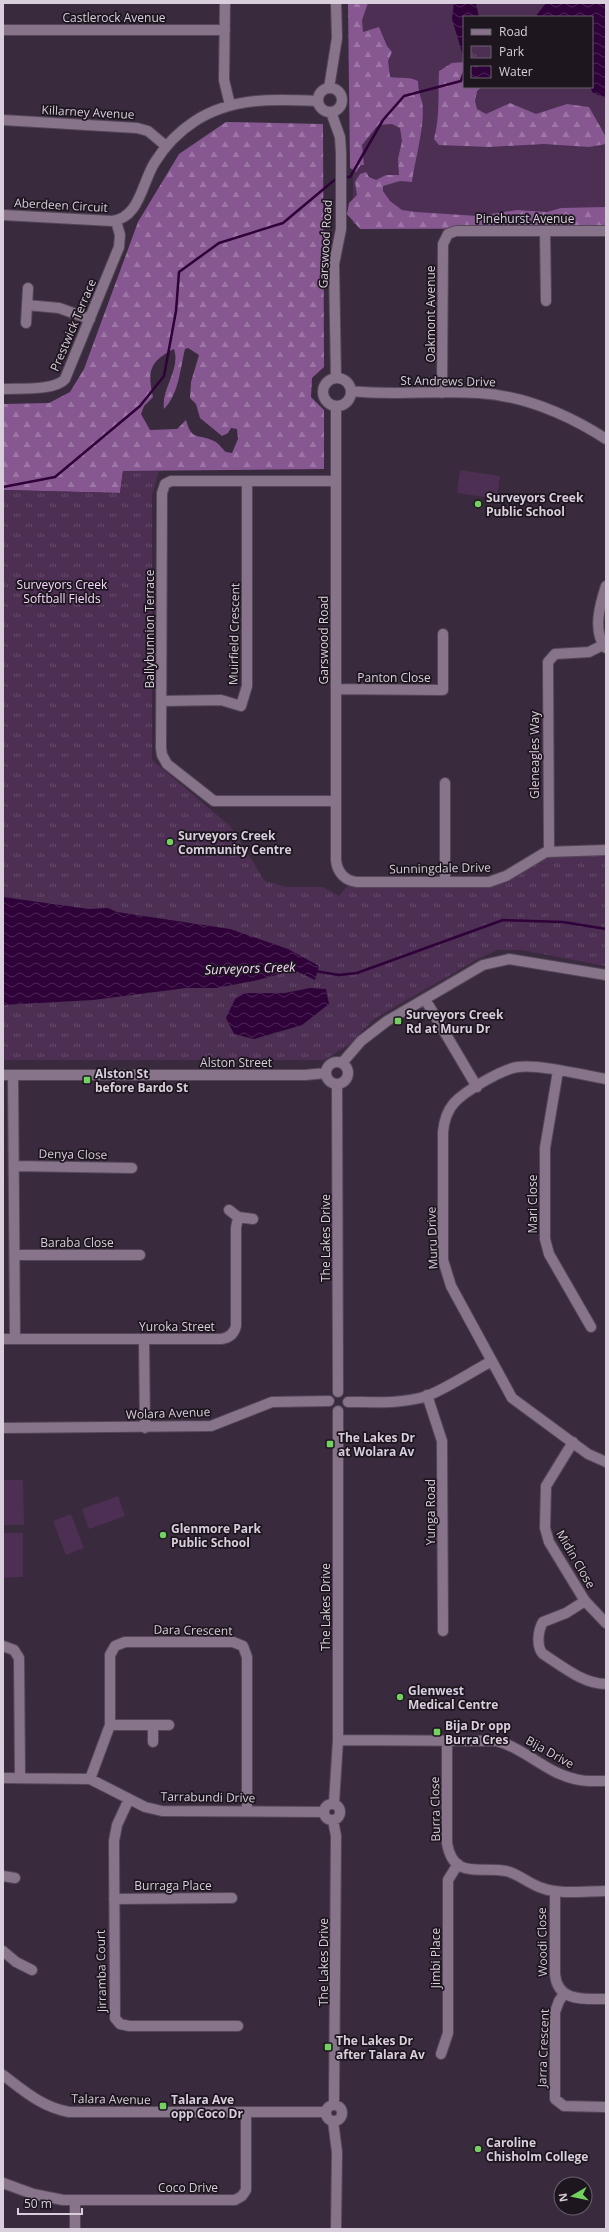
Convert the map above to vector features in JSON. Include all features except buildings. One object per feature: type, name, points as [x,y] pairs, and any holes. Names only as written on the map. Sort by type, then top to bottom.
[{"type":"street","points":[[225,3],[225,83],[230,105]]},
{"type":"street","points":[[329,88],[337,38],[336,3]]},
{"type":"street","name":"Castlerock Avenue","points":[[3,30],[225,30]]},
{"type":"street","points":[[329,88],[339,92],[342,102],[338,109],[331,112],[322,109],[317,101],[320,92],[329,88]]},
{"type":"street","name":"Aberdeen Circuit","points":[[3,215],[116,221],[127,216],[133,210],[150,170],[166,146],[195,121],[230,105],[258,100],[317,101]]},
{"type":"street","name":"Garswood Road","points":[[331,112],[340,137],[341,153],[341,229],[334,268],[336,378]]},
{"type":"street","name":"Killarney Avenue","points":[[3,120],[137,128],[148,131],[166,146]]},
{"type":"street","name":"Prestwick Terrace","points":[[3,389],[50,387],[62,382],[90,319],[120,243],[120,235],[116,221]]},
{"type":"street","name":"Pinehurst Avenue","points":[[446,236],[456,231],[606,231]]},
{"type":"street","points":[[545,232],[546,301]]},
{"type":"street","name":"Oakmont Avenue","points":[[442,392],[443,244],[446,236]]},
{"type":"street","points":[[26,323],[28,288]]},
{"type":"street","points":[[27,305],[59,308],[90,319]]},
{"type":"street","points":[[336,378],[348,383],[351,391],[349,400],[345,404],[336,406],[327,402],[324,393],[326,384],[336,378]]},
{"type":"street","name":"St Andrews Drive","points":[[351,391],[372,393],[478,393],[521,400],[564,415],[606,439]]},
{"type":"street","name":"Garswood Road","points":[[336,406],[336,860],[341,873]]},
{"type":"street","name":"Ballybunnion Terrace","points":[[336,481],[171,481],[163,487],[161,748],[163,758],[170,767],[210,799],[224,802],[336,801]]},
{"type":"street","name":"Muirfield Crescent","points":[[162,701],[221,700],[241,706],[247,686],[247,482]]},
{"type":"street","points":[[604,646],[599,635],[599,613],[606,586]]},
{"type":"street","name":"Panton Close","points":[[336,689],[443,690],[443,634]]},
{"type":"street","name":"Gleneagles Way","points":[[548,851],[546,659],[555,654],[589,652],[604,646]]},
{"type":"street","points":[[445,784],[445,882]]},
{"type":"street","name":"Sunningdale Drive","points":[[341,873],[349,880],[357,882],[484,882],[497,880],[548,851],[606,850]]},
{"type":"street","points":[[342,1063],[361,1041],[387,1021],[472,970],[496,960],[526,961],[606,975]]},
{"type":"street","points":[[425,999],[477,1086]]},
{"type":"street","points":[[336,1062],[342,1063],[347,1068],[348,1075],[344,1082],[337,1084],[331,1082],[326,1073],[330,1064],[336,1062]]},
{"type":"street","name":"Muru Drive","points":[[606,1079],[558,1071],[518,1067],[507,1070],[477,1086],[454,1104],[444,1126],[443,1260],[451,1286],[515,1401],[588,1454],[606,1462]]},
{"type":"street","name":"Mari Close","points":[[558,1071],[545,1148],[545,1239],[550,1254],[591,1327]]},
{"type":"street","name":"Alston Street","points":[[8,1075],[326,1073]]},
{"type":"street","points":[[8,1075],[14,1166],[14,1339]]},
{"type":"street","name":"The Lakes Drive","points":[[337,1084],[338,1392]]},
{"type":"street","name":"Denya Close","points":[[14,1166],[132,1168]]},
{"type":"street","points":[[229,1210],[238,1218],[253,1218]]},
{"type":"street","name":"Yuroka Street","points":[[3,1339],[221,1339],[232,1334],[236,1326],[236,1228],[238,1218]]},
{"type":"street","name":"Baraba Close","points":[[15,1255],[140,1255]]},
{"type":"street","points":[[144,1340],[145,1428]]},
{"type":"street","points":[[348,1402],[400,1401],[427,1395],[492,1361]]},
{"type":"street","points":[[338,1392],[346,1396],[348,1402],[346,1407],[338,1411],[330,1407],[329,1401],[332,1394],[338,1392]]},
{"type":"street","name":"Yunga Road","points":[[427,1395],[442,1441],[443,1631]]},
{"type":"street","name":"Wolara Avenue","points":[[3,1428],[145,1428],[211,1426],[272,1402],[329,1401]]},
{"type":"street","name":"The Lakes Drive","points":[[334,1804],[338,1740],[338,1411]]},
{"type":"street","name":"Midin Close","points":[[573,1442],[546,1486],[545,1528],[549,1542],[585,1601],[606,1623]]},
{"type":"street","name":"Midin Close","points":[[585,1601],[566,1614],[543,1622],[540,1629],[540,1649],[543,1654],[587,1681],[596,1684],[606,1684]]},
{"type":"street","name":"Dara Crescent","points":[[90,1779],[110,1725],[110,1655],[113,1648],[118,1644],[233,1642],[240,1644],[246,1651],[248,1657],[247,1811]]},
{"type":"street","points":[[3,1646],[14,1650],[19,1661],[20,1777]]},
{"type":"street","points":[[110,1725],[170,1725]]},
{"type":"street","points":[[153,1725],[153,1742]]},
{"type":"street","name":"Bija Drive","points":[[338,1740],[487,1740],[505,1743],[568,1777],[587,1781],[606,1781]]},
{"type":"street","name":"Burra Close","points":[[447,1740],[448,1842],[451,1855],[458,1864]]},
{"type":"street","name":"Tarrabundi Drive","points":[[3,1778],[90,1779],[129,1799],[162,1811],[324,1812]]},
{"type":"street","name":"Jirramba Court","points":[[129,1799],[117,1825],[114,1836],[113,2010],[117,2022],[129,2026],[238,2026]]},
{"type":"street","points":[[334,1804],[340,1811],[338,1818],[333,1820],[327,1818],[324,1812],[327,1805],[334,1804]]},
{"type":"street","name":"The Lakes Drive","points":[[333,1820],[336,1836],[334,2105]]},
{"type":"street","points":[[458,1864],[472,1870],[506,1871],[538,1886],[555,1891],[606,1891]]},
{"type":"street","name":"Jimbi Place","points":[[441,2054],[448,2033],[448,1880],[458,1864]]},
{"type":"street","points":[[3,1876],[15,1878]]},
{"type":"street","name":"Woodi Close","points":[[555,1891],[555,1977],[564,1994]]},
{"type":"street","name":"Burraga Place","points":[[114,1898],[232,1898]]},
{"type":"street","points":[[3,1951],[16,1962],[32,1970]]},
{"type":"street","points":[[564,1994],[578,1999],[606,1999]]},
{"type":"street","name":"Jarra Crescent","points":[[564,1994],[558,2001],[555,2012],[555,2099],[564,2106],[606,2107]]},
{"type":"street","name":"Talara Avenue","points":[[3,2075],[37,2101],[56,2109],[69,2112],[326,2112]]},
{"type":"street","points":[[333,2121],[340,2118],[342,2114],[341,2108],[334,2105],[328,2108],[326,2112],[327,2117],[333,2121],[337,2152],[336,2229]]},
{"type":"street","name":"Coco Drive","points":[[3,2183],[37,2196],[75,2200],[232,2200],[240,2198],[244,2194],[246,2188],[246,2113]]},
{"type":"street","points":[[75,2200],[75,2229]]},
{"type":"green space","points":[[348,3],[368,3],[362,20],[363,32],[379,27],[387,46],[392,52],[388,61],[390,77],[408,78],[418,81],[422,102],[423,120],[412,182],[400,181],[383,186],[383,191],[390,201],[402,210],[478,216],[517,210],[547,212],[561,208],[605,207],[606,228],[360,229],[347,214],[349,203],[357,195],[355,182],[360,174],[366,172],[369,177],[376,180],[386,175],[399,175],[398,159],[402,141],[400,128],[392,124],[378,125],[362,145],[364,165],[361,165],[356,172],[350,168]]},
{"type":"green space","points":[[353,3],[606,3],[606,224],[353,224]]},
{"type":"green space","points":[[463,62],[463,88],[481,88],[477,91],[475,101],[477,109],[486,114],[510,103],[536,114],[567,104],[589,107],[606,137],[606,144],[589,147],[544,144],[489,147],[439,145],[434,139],[438,114],[439,71],[452,63]]},
{"type":"green space","points":[[226,122],[323,124],[324,367],[312,378],[311,397],[324,410],[324,469],[123,471],[120,493],[3,490],[3,404],[49,403],[70,392],[84,369],[138,222],[179,154]],"holes":[[[188,348],[199,355],[191,382],[190,398],[196,404],[200,418],[222,436],[228,433],[231,428],[237,429],[238,439],[232,453],[226,452],[214,441],[193,434],[188,427],[186,420],[177,429],[150,430],[141,414],[144,406],[153,397],[150,380],[152,368],[155,363],[166,353],[174,349],[175,364],[165,394],[164,409],[169,403],[176,389],[185,349]]]},
{"type":"green space","points":[[460,470],[500,476],[497,499],[457,493]]},
{"type":"green space","name":"Surveyors Creek Softball Fields","points":[[123,471],[159,471],[152,495],[152,760],[230,826],[265,881],[287,887],[323,887],[339,896],[348,885],[490,886],[549,855],[606,855],[606,966],[521,950],[497,950],[476,960],[374,1019],[350,1044],[324,1060],[3,1060],[3,490],[120,493]]},
{"type":"green space","points":[[3,1480],[23,1480],[24,1525],[3,1525]]},
{"type":"green space","points":[[118,1496],[125,1516],[89,1529],[82,1509]]},
{"type":"green space","points":[[71,1514],[84,1548],[66,1555],[53,1521]]},
{"type":"green space","points":[[3,1533],[23,1533],[23,1577],[3,1578]]},
{"type":"water","points":[[454,3],[476,3],[479,16],[463,16],[463,56],[452,19]]},
{"type":"water","points":[[546,3],[605,3],[606,98],[593,93],[590,88],[593,88],[593,16],[536,16]]},
{"type":"water","points":[[3,897],[89,909],[108,908],[117,912],[230,929],[288,949],[319,966],[315,980],[294,970],[258,980],[216,988],[186,988],[93,1000],[3,1005]]},
{"type":"water","points":[[310,988],[326,989],[329,1004],[302,1025],[254,1039],[234,1034],[226,1018],[235,999],[245,993],[285,993]]},
{"type":"waterway","points":[[343,177],[350,177],[383,120],[404,96],[461,81],[463,75]]},
{"type":"waterway","points":[[3,487],[55,477],[140,406],[164,376],[176,311],[179,272],[219,243],[283,223],[338,177]]},
{"type":"waterway","name":"Surveyors Creek","points":[[315,971],[339,975],[357,973],[503,920],[563,922],[606,929]]},
{"type":"place","name":"Surveyors Creek Public School","points":[[478,504]]},
{"type":"place","name":"Surveyors Creek Community Centre","points":[[170,842]]},
{"type":"place","name":"Surveyors Creek Rd at Muru Dr","points":[[398,1021]]},
{"type":"place","name":"Alston St before Bardo St","points":[[87,1080]]},
{"type":"place","name":"The Lakes Dr at Wolara Av","points":[[330,1444]]},
{"type":"place","name":"Glenmore Park Public School","points":[[163,1535]]},
{"type":"place","name":"Glenwest Medical Centre","points":[[400,1697]]},
{"type":"place","name":"Bija Dr opp Burra Cres","points":[[437,1732]]},
{"type":"place","name":"The Lakes Dr after Talara Av","points":[[328,2047]]},
{"type":"place","name":"Talara Ave opp Coco Dr","points":[[163,2106]]},
{"type":"place","name":"Caroline Chisholm College","points":[[478,2149]]}]
